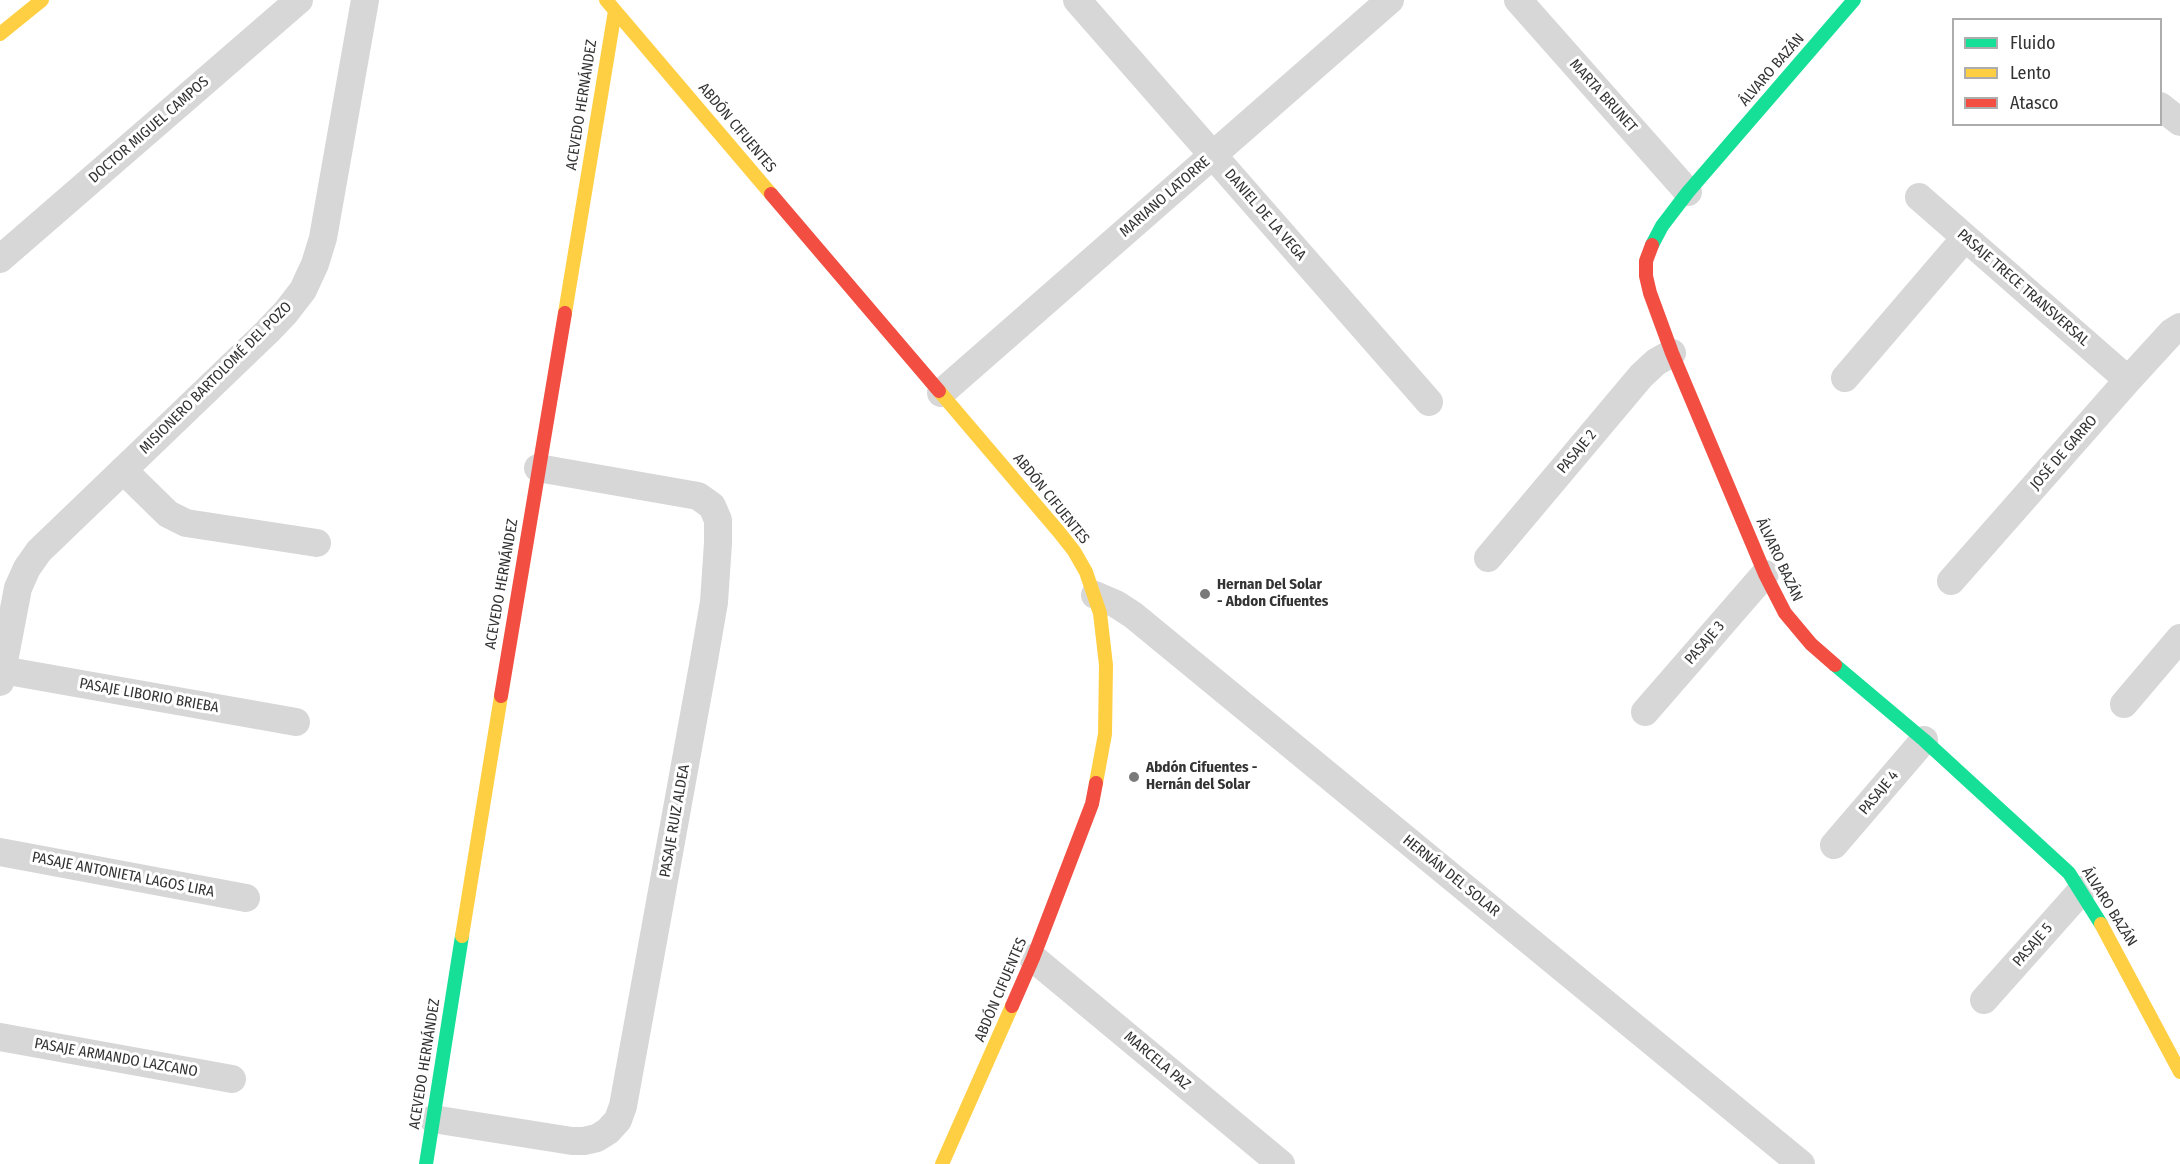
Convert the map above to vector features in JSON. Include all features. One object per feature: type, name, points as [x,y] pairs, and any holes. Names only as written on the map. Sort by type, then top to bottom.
[{"type":"main road","points":[[0,34],[42,0]]},
{"type":"main road","name":"ÁLVARO BAZÁN","points":[[1854,0],[1688,192],[1662,226],[1646,261],[1646,276],[1650,293],[1672,353],[1765,574],[1774,594],[1797,630],[1923,740],[2069,873],[2082,890],[2135,982],[2180,1072]]},
{"type":"main road","name":"ABDÓN CIFUENTES","points":[[610,5],[1074,551],[1095,595],[1100,613],[1106,665],[1105,734],[1092,804],[1033,958],[942,1164]]},
{"type":"main road","name":"ACEVEDO HERNÁNDEZ","points":[[426,1164],[610,5]]},
{"type":"street","name":"DOCTOR MIGUEL CAMPOS","points":[[0,260],[298,0]]},
{"type":"street","name":"MISIONERO BARTOLOMÉ DEL POZO","points":[[1,676],[15,598],[27,568],[39,551],[267,333],[303,290],[315,264],[322,238],[365,0]]},
{"type":"street","name":"DANIEL DE LA VEGA","points":[[1077,0],[1430,402]]},
{"type":"street","name":"MARIANO LATORRE","points":[[941,393],[1390,0]]},
{"type":"street","name":"MARTA BRUNET","points":[[1518,0],[1688,192]]},
{"type":"street","points":[[2162,108],[2180,122]]},
{"type":"street","name":"PASAJE TRECE TRANSVERSAL","points":[[1918,196],[2128,380]]},
{"type":"street","points":[[1845,378],[1965,238]]},
{"type":"street","name":"JOSÉ DE GARRO","points":[[1951,581],[2128,380],[2172,332],[2180,327]]},
{"type":"street","name":"PASAJE 2","points":[[1488,558],[1641,376],[1656,362],[1672,353]]},
{"type":"street","name":"PASAJE RUIZ ALDEA","points":[[433,1119],[578,1141],[597,1138],[608,1131],[618,1120],[623,1106],[714,602],[718,543],[717,520],[712,506],[698,496],[538,468]]},
{"type":"street","points":[[123,470],[168,514],[186,523],[317,543]]},
{"type":"street","name":"PASAJE 3","points":[[1645,712],[1765,574]]},
{"type":"street","name":"HERNÁN DEL SOLAR","points":[[1095,595],[1134,615],[1801,1164]]},
{"type":"street","points":[[2124,704],[2180,638]]},
{"type":"street","name":"PASAJE LIBORIO BRIEBA","points":[[1,676],[296,722]]},
{"type":"street","name":"PASAJE 4","points":[[1834,845],[1923,740]]},
{"type":"street","name":"PASAJE ANTONIETA LAGOS LIRA","points":[[0,852],[246,898]]},
{"type":"street","name":"PASAJE 5","points":[[1984,1000],[2082,890]]},
{"type":"street","name":"MARCELA PAZ","points":[[1033,958],[1281,1164]]},
{"type":"street","name":"PASAJE ARMANDO LAZCANO","points":[[0,1037],[232,1080]]},
{"type":"traffic: fast","points":[[1652,245],[1662,226],[1688,192],[1854,0]]},
{"type":"traffic: fast","points":[[1835,665],[1924,740],[2069,873],[2101,924]]},
{"type":"traffic: fast","points":[[426,1164],[462,936]]},
{"type":"traffic: slow","points":[[0,34],[42,0]]},
{"type":"traffic: slow","points":[[606,0],[771,194]]},
{"type":"traffic: slow","points":[[565,313],[615,11]]},
{"type":"traffic: slow","points":[[939,391],[1059,532],[1074,551],[1086,572],[1100,613],[1106,665],[1105,734],[1096,783]]},
{"type":"traffic: slow","points":[[462,936],[501,696]]},
{"type":"traffic: slow","points":[[2101,924],[2180,1072]]},
{"type":"traffic: slow","points":[[942,1164],[1012,1006]]},
{"type":"traffic: jam","points":[[771,194],[939,391]]},
{"type":"traffic: jam","points":[[1652,245],[1646,261],[1646,276],[1650,293],[1672,353],[1765,574],[1785,613],[1811,644],[1835,665]]},
{"type":"traffic: jam","points":[[501,696],[565,313]]},
{"type":"traffic: jam","points":[[1012,1006],[1033,958],[1092,804],[1096,783]]},
{"type":"place","name":"Hernan Del Solar - Abdon Cifuentes","points":[[1205,594]]},
{"type":"place","name":"Abdón Cifuentes - Hernán del Solar","points":[[1134,777]]}]
